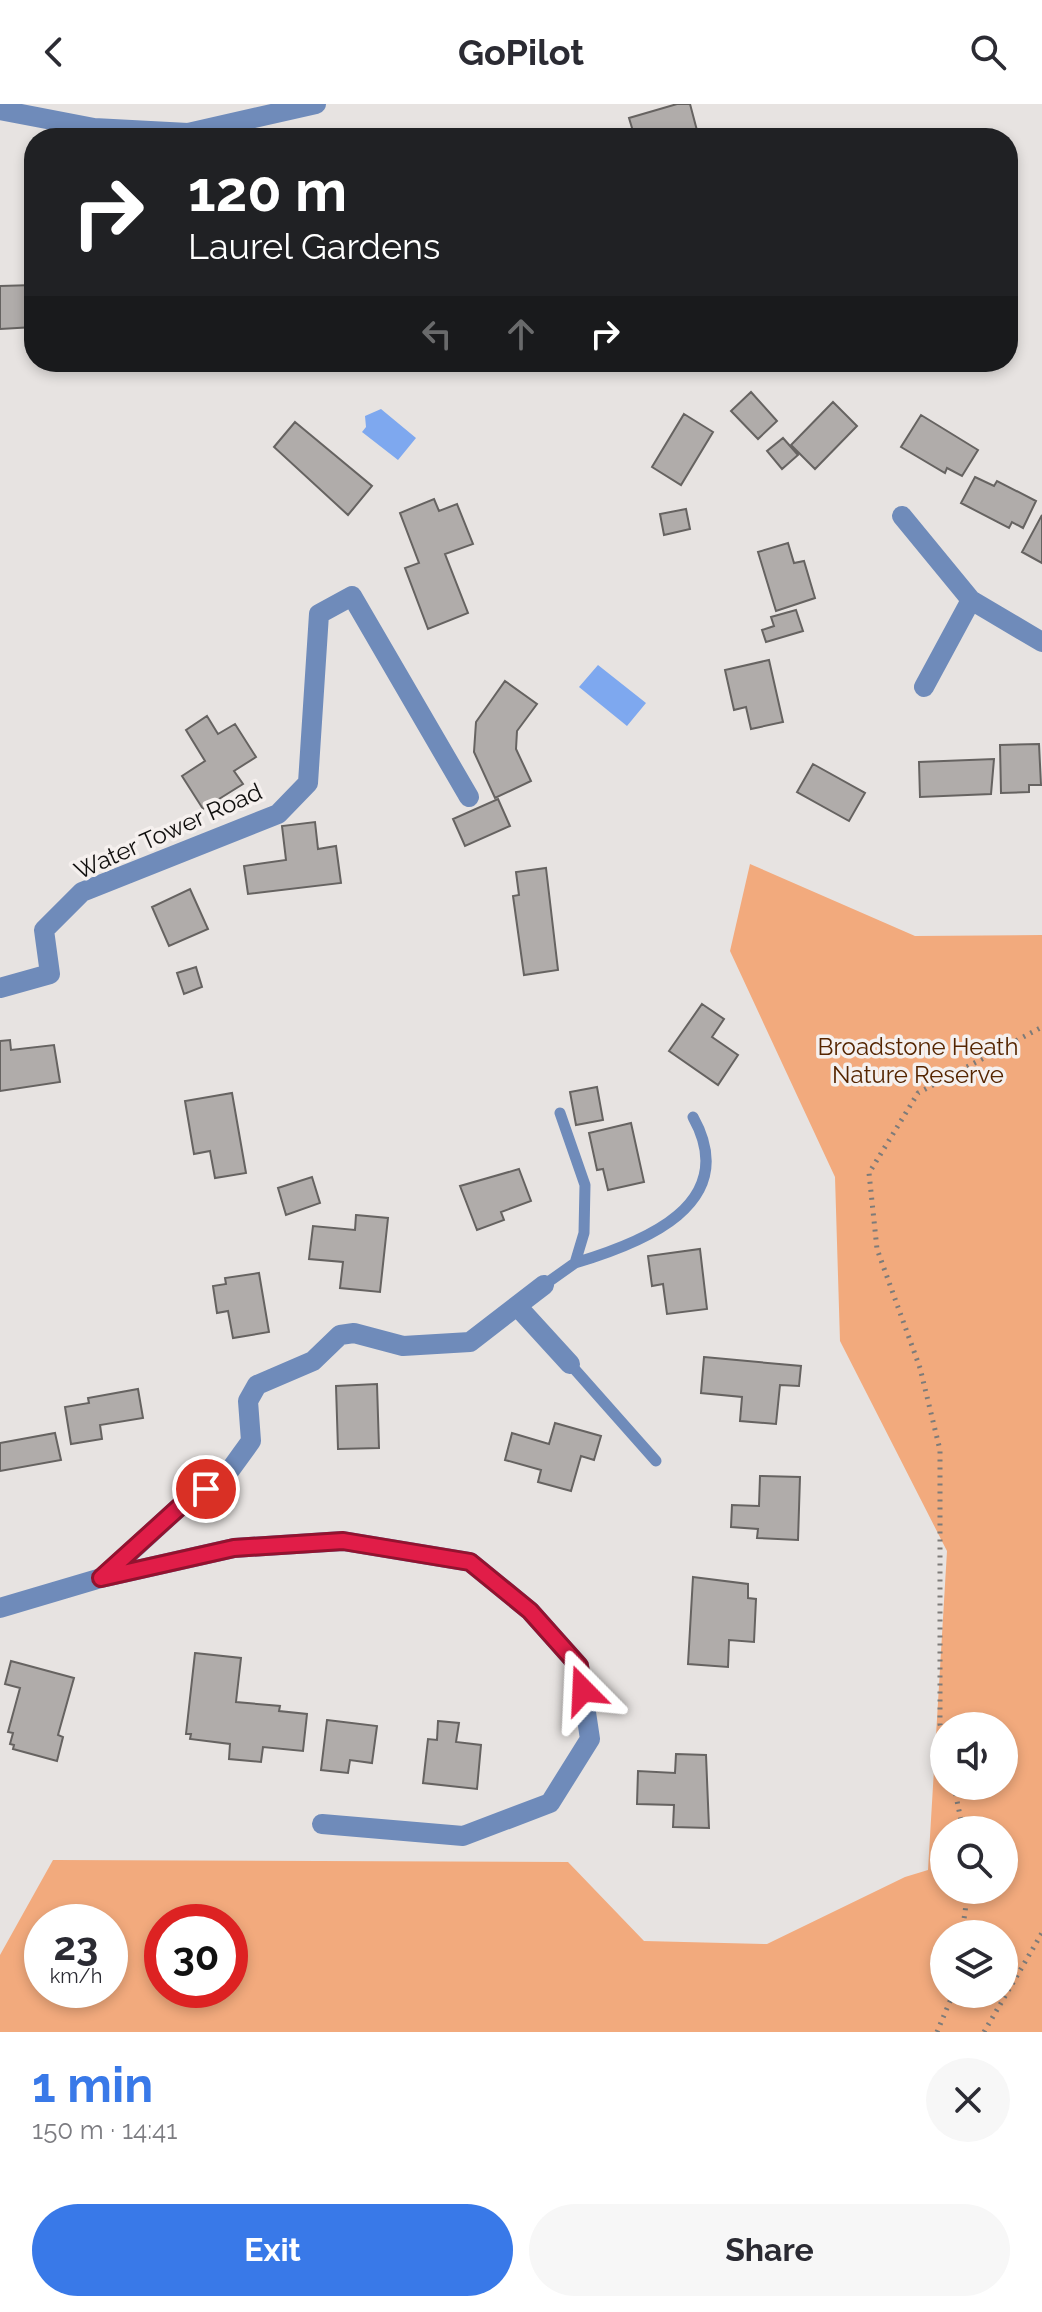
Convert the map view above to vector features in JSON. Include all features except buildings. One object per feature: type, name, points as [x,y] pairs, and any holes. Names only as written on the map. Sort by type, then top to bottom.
[{"type":"street","points":[[210,128],[316,104]]},
{"type":"street","points":[[0,110],[94,128]]},
{"type":"street","points":[[902,516],[971,600],[1042,642]]},
{"type":"street","name":"Water Tower Road","points":[[0,988],[50,974],[44,930],[82,892],[278,814],[308,783],[319,614],[352,596],[469,797]]},
{"type":"street","points":[[924,687],[971,600]]},
{"type":"street","points":[[101,1578],[186,1501],[225,1477],[251,1441],[248,1401],[257,1385],[313,1361],[340,1335],[354,1333],[403,1346],[470,1342],[544,1285]]},
{"type":"street","points":[[517,1306],[570,1364]]},
{"type":"street","points":[[0,1608],[101,1578],[234,1548],[343,1541],[470,1562],[530,1611],[579,1666],[590,1739],[550,1803],[463,1836],[322,1824]]},
{"type":"lane","points":[[560,1113],[585,1185],[584,1233],[575,1263]]},
{"type":"lane","points":[[544,1285],[575,1263],[614,1252],[666,1228],[692,1202],[707,1166],[704,1136],[693,1117]]},
{"type":"lane","points":[[570,1364],[656,1461]]},
{"type":"path","points":[[940,1712],[940,1450],[920,1368],[877,1249],[869,1173],[918,1093],[1042,1027]]},
{"type":"path","points":[[984,2032],[1042,1933]]},
{"type":"path","points":[[937,2032],[947,2008]]},
{"type":"green space","name":"Broadstone Heath Nature Reserve","points":[[750,864],[915,936],[1042,935],[1042,2032],[0,2032],[0,1955],[24,1912],[24,2008],[128,2008],[128,1904],[28,1904],[53,1860],[568,1862],[644,1941],[767,1944],[905,1877],[928,1870],[930,1836],[930,1904],[1018,1904],[1018,1816],[931,1816],[932,1800],[1018,1800],[1018,1712],[937,1712],[947,1551],[840,1341],[835,1177],[730,951]]},
{"type":"water","points":[[381,409],[416,438],[398,460],[362,432],[366,427],[365,416]]},
{"type":"water","points":[[598,665],[646,703],[627,726],[579,687]]},
{"type":"route","points":[[206,1489],[186,1501],[101,1578],[234,1548],[343,1541],[470,1562],[530,1611],[579,1666],[583,1690]]}]
